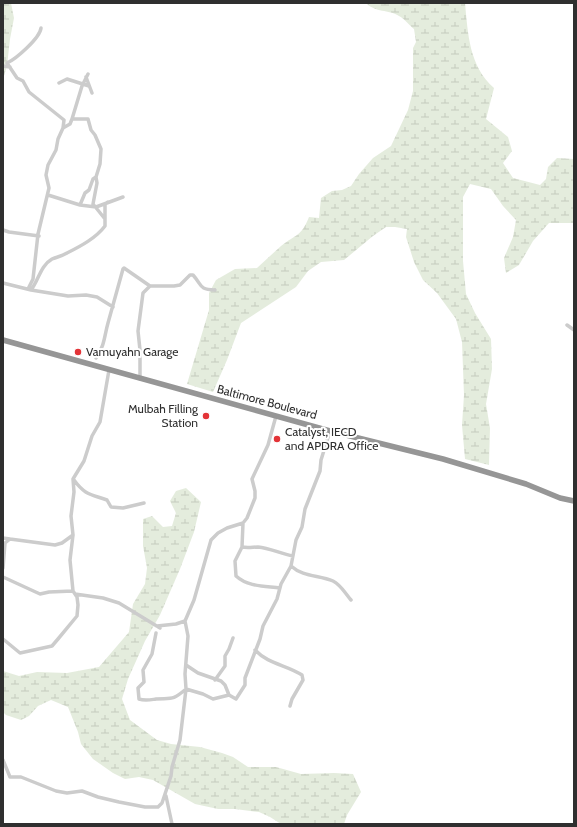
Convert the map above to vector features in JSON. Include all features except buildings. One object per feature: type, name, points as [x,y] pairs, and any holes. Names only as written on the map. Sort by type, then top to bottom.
[{"type":"highway","name":"Baltimore Boulevard","points":[[3,340],[330,431],[444,459],[526,484],[560,498],[574,501]]},
{"type":"street","points":[[29,289],[33,279],[44,205],[48,195],[49,188],[46,175],[48,165],[56,150],[64,120],[29,92],[23,81],[17,78],[7,63],[14,60],[34,41],[40,34],[41,28]]},
{"type":"street","points":[[3,66],[10,66]]},
{"type":"street","points":[[63,128],[70,124],[87,75],[92,93]]},
{"type":"street","points":[[59,83],[67,79],[89,86]]},
{"type":"street","points":[[72,119],[88,119],[101,150],[100,164],[96,177],[93,179],[89,190],[85,193],[80,205]]},
{"type":"street","points":[[96,177],[97,183],[93,204],[105,219]]},
{"type":"street","points":[[48,195],[80,205],[96,207],[123,198]]},
{"type":"street","points":[[29,289],[41,270],[52,260],[66,254],[98,235],[105,226],[104,204],[108,202]]},
{"type":"street","points":[[3,230],[39,236]]},
{"type":"street","points":[[96,358],[102,349],[105,340],[123,268],[150,286],[180,285],[190,275],[192,275],[201,287],[215,290]]},
{"type":"street","points":[[3,283],[68,296],[86,295],[97,297],[113,307]]},
{"type":"street","points":[[140,379],[138,326],[143,293],[150,286]]},
{"type":"street","points":[[567,325],[574,330]]},
{"type":"street","points":[[3,639],[15,647],[20,653],[52,646],[77,616],[77,597],[74,592],[70,560],[73,535],[71,516],[74,492],[73,479],[75,473],[84,461],[92,436],[100,422],[110,370]]},
{"type":"street","points":[[3,760],[10,777],[21,777],[56,792],[67,793],[82,791],[98,797],[145,807],[158,807],[162,803],[171,776],[172,767],[180,740],[186,689],[184,682],[188,636],[185,621],[194,600],[211,540],[218,533],[227,528],[243,523],[247,518],[255,491],[252,479],[268,444],[276,416]]},
{"type":"street","points":[[186,689],[203,694],[213,699],[229,695],[236,698],[245,685],[245,678],[256,650],[263,626],[277,599],[280,588],[291,566],[296,540],[302,527],[305,509],[320,472],[330,431]]},
{"type":"street","points":[[73,479],[80,488],[89,495],[107,500],[111,507],[123,508],[144,503]]},
{"type":"street","points":[[243,523],[242,547],[235,561],[236,576],[242,581],[251,584],[280,588]]},
{"type":"street","points":[[3,538],[55,545],[73,535]]},
{"type":"street","points":[[3,568],[5,543],[10,539]]},
{"type":"street","points":[[242,547],[258,547],[293,556]]},
{"type":"street","points":[[291,566],[297,571],[333,581],[341,586],[344,593],[351,600]]},
{"type":"street","points":[[3,577],[40,594],[49,592],[74,592],[119,603],[160,628]]},
{"type":"street","points":[[156,626],[176,624],[185,621]]},
{"type":"street","points":[[156,633],[152,654],[143,670],[144,682],[138,688],[139,699],[144,701],[156,699],[169,700],[178,696],[186,689]]},
{"type":"street","points":[[215,680],[225,666],[225,656],[232,638]]},
{"type":"street","points":[[256,650],[265,659],[296,671],[302,675],[303,680],[292,699],[290,706]]},
{"type":"street","points":[[186,665],[198,673],[221,681],[225,685],[229,695]]},
{"type":"street","points":[[165,794],[172,824]]},
{"type":"green space","points":[[3,3],[11,3],[14,18],[7,66],[3,79]]},
{"type":"green space","points":[[366,3],[465,3],[471,49],[479,70],[494,88],[486,119],[508,137],[512,151],[503,163],[513,178],[540,185],[546,179],[548,167],[557,158],[574,159],[574,223],[549,223],[533,241],[519,265],[506,273],[504,258],[513,237],[516,220],[503,206],[491,189],[470,184],[463,197],[463,261],[466,294],[475,313],[491,339],[492,369],[486,404],[490,428],[489,465],[465,459],[462,425],[464,395],[462,342],[456,319],[437,293],[423,280],[414,262],[406,237],[407,229],[386,227],[344,260],[321,262],[308,271],[296,287],[241,323],[213,392],[187,384],[209,310],[209,293],[216,280],[235,269],[257,268],[281,246],[301,232],[309,217],[319,218],[321,198],[332,191],[342,190],[351,186],[373,158],[391,146],[408,110],[413,91],[413,48],[416,42],[414,29],[399,16],[391,12],[378,10]]},
{"type":"green space","points":[[186,488],[201,502],[194,532],[160,615],[145,641],[128,679],[122,699],[130,720],[157,740],[171,744],[200,747],[222,753],[233,757],[248,767],[276,767],[301,774],[353,774],[361,792],[347,815],[344,824],[281,824],[259,812],[235,809],[218,809],[195,804],[153,780],[139,777],[125,779],[113,773],[93,759],[81,744],[68,707],[51,700],[38,706],[29,716],[21,720],[6,715],[3,712],[3,671],[19,676],[37,672],[67,673],[99,667],[129,632],[133,604],[145,584],[147,568],[143,546],[143,519],[152,516],[163,527],[172,526],[176,513],[170,501],[176,491]]},
{"type":"place","name":"Vamuyahn Garage","points":[[78,352]]},
{"type":"place","name":"Mulbah Filling Station","points":[[206,416]]},
{"type":"place","name":"Catalyst, IECD and APDRA Office","points":[[277,439]]}]
